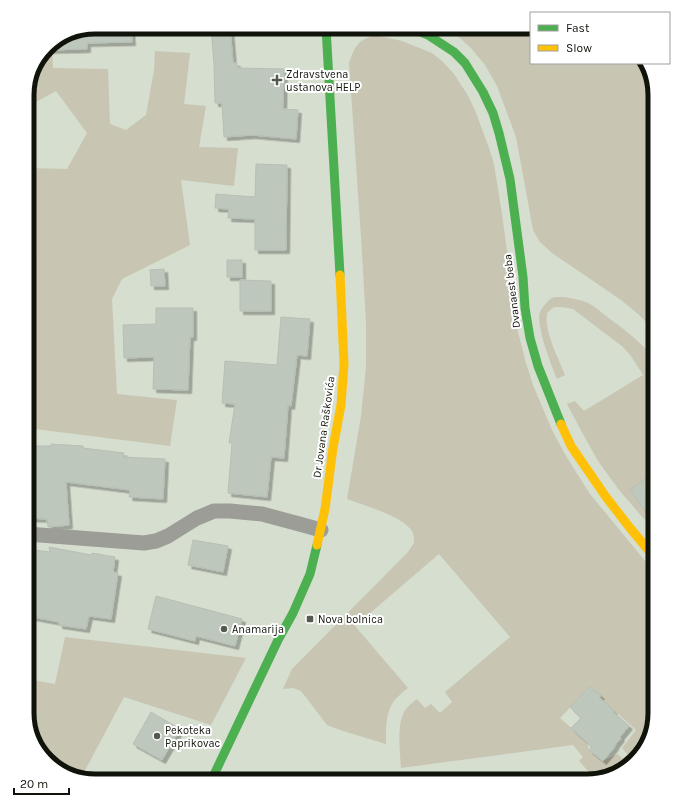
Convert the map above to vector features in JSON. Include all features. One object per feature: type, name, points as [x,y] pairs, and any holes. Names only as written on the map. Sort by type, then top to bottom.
[{"type":"street","name":"Dr Jovana Raškovića","points":[[214,774],[278,640],[293,613],[310,574],[325,509],[333,448],[341,404],[344,364],[326,34]]},
{"type":"street","name":"Dvanaest beba","points":[[428,34],[454,52],[465,63],[483,92],[493,113],[510,179],[525,308],[530,338],[538,366],[556,413],[571,446],[606,497],[648,550]]},
{"type":"street","points":[[34,535],[144,543],[156,542],[197,518],[214,511],[230,510],[262,514],[321,530]]},
{"type":"shaded area","points":[[455,34],[530,34],[530,64],[640,65],[645,76],[648,95],[648,324],[621,300],[552,253],[540,242],[533,230],[516,137],[497,86],[485,65],[471,48]]},
{"type":"shaded area","points":[[379,36],[402,41],[432,53],[454,74],[467,94],[475,110],[494,164],[518,332],[533,385],[552,430],[566,456],[590,494],[648,564],[648,713],[646,728],[638,747],[629,756],[622,748],[636,730],[599,697],[600,695],[591,686],[560,718],[587,742],[589,750],[602,761],[618,754],[625,761],[606,771],[590,774],[579,761],[583,757],[573,745],[401,768],[400,729],[403,715],[407,708],[417,699],[425,708],[431,704],[440,713],[452,702],[445,692],[510,637],[439,554],[355,626],[408,688],[394,701],[389,711],[386,744],[327,725],[301,691],[293,688],[283,689],[292,669],[408,552],[414,543],[413,533],[409,527],[402,522],[383,512],[347,499],[361,416],[366,367],[366,322],[349,63],[357,46],[363,40]]},
{"type":"shaded area","points":[[155,51],[190,53],[184,104],[206,106],[199,147],[238,148],[234,186],[181,180],[190,245],[122,279],[112,299],[117,394],[177,400],[170,446],[34,429],[34,168],[67,169],[87,133],[56,91],[34,103],[34,91],[40,68],[52,52],[53,68],[108,69],[110,124],[126,130],[146,115],[154,70]]},
{"type":"shaded area","points":[[566,297],[586,302],[599,310],[632,336],[648,351],[648,478],[630,490],[648,515],[648,520],[644,519],[619,490],[598,461],[567,404],[575,401],[584,411],[643,375],[631,356],[623,347],[573,309],[554,307],[547,313],[548,328],[552,344],[565,375],[557,379],[542,335],[539,318],[540,312],[544,306],[550,299]]},
{"type":"shaded area","points":[[65,637],[246,658],[211,725],[124,697],[84,773],[68,768],[55,759],[42,743],[37,732],[34,713],[34,680],[55,684]]},
{"type":"building","points":[[131,34],[132,42],[87,43],[87,49],[54,50],[65,42],[83,35]]},
{"type":"building","points":[[212,34],[231,34],[233,63],[237,63],[237,68],[284,69],[283,109],[298,110],[296,139],[252,135],[224,137],[222,103],[215,103]]},
{"type":"building","points":[[256,164],[287,165],[286,250],[255,250],[255,219],[228,218],[229,209],[215,208],[216,194],[255,197]]},
{"type":"building","points":[[227,260],[242,260],[242,277],[227,277]]},
{"type":"building","points":[[164,269],[165,286],[151,286],[150,270]]},
{"type":"building","points":[[240,280],[271,281],[271,311],[240,311]]},
{"type":"building","points":[[156,308],[193,308],[193,337],[190,337],[188,390],[153,389],[154,357],[124,358],[123,325],[156,324]]},
{"type":"building","points":[[281,317],[310,319],[307,356],[297,355],[291,406],[288,405],[284,458],[271,457],[267,497],[228,493],[232,443],[229,443],[235,404],[222,403],[225,361],[277,365]]},
{"type":"building","points":[[51,444],[83,446],[83,448],[124,453],[123,457],[165,459],[163,499],[129,497],[130,490],[66,482],[69,525],[48,527],[47,519],[34,518],[34,446],[51,446]]},
{"type":"building","points":[[648,477],[648,515],[630,490]]},
{"type":"building","points":[[193,540],[228,546],[223,572],[188,565]]},
{"type":"building","points":[[49,547],[91,555],[92,553],[115,557],[113,572],[118,573],[111,619],[89,616],[86,629],[59,625],[59,622],[34,617],[34,550],[50,552]]},
{"type":"building","points":[[156,596],[242,619],[235,646],[196,636],[195,641],[148,629]]},
{"type":"building","points":[[590,686],[601,696],[599,697],[614,711],[613,712],[629,726],[603,761],[589,750],[592,747],[571,728],[581,718],[570,707]]},
{"type":"building","name":"Pekoteka Paprikovac","points":[[151,712],[180,729],[162,760],[133,744]]},
{"type":"traffic: fast","points":[[326,34],[340,275]]},
{"type":"traffic: fast","points":[[426,34],[454,52],[465,63],[483,92],[493,113],[510,179],[523,277],[525,308],[530,338],[538,366],[561,424]]},
{"type":"traffic: fast","points":[[214,774],[278,640],[293,613],[310,574],[317,545]]},
{"type":"traffic: slow","points":[[317,545],[325,509],[333,448],[341,405],[344,364],[340,275]]},
{"type":"traffic: slow","points":[[561,424],[571,446],[606,497],[648,550]]},
{"type":"place","name":"Zdravstvena ustanova HELP","points":[[277,80]]},
{"type":"place","name":"Nova bolnica","points":[[310,619]]},
{"type":"place","name":"Anamarija","points":[[224,629]]},
{"type":"place","name":"Pekoteka Paprikovac","points":[[157,736]]}]
